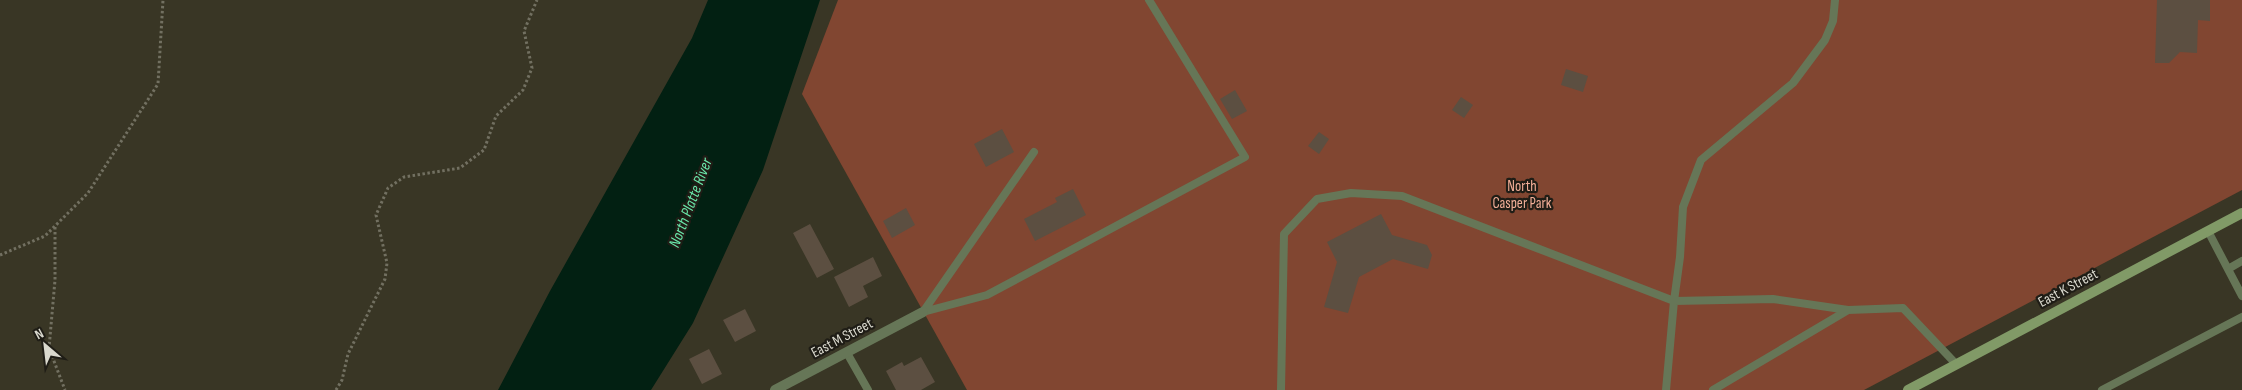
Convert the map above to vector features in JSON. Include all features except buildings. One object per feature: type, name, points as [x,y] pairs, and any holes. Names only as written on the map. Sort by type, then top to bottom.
[{"type":"street","name":"East K Street","points":[[1908,390],[2242,213]]},
{"type":"street","name":"East M Street","points":[[775,390],[923,312]]},
{"type":"lane","points":[[923,312],[987,295],[1244,157],[1149,0]]},
{"type":"lane","points":[[1666,390],[1680,257],[1683,207],[1701,160],[1793,83],[1825,40],[1833,21],[1835,0]]},
{"type":"lane","points":[[923,312],[1034,152]]},
{"type":"lane","points":[[1282,390],[1284,234],[1318,199],[1351,192],[1402,196],[1674,302],[1773,299],[1848,310],[1903,308],[1956,364]]},
{"type":"lane","points":[[2208,231],[2242,296]]},
{"type":"lane","points":[[2228,269],[2242,261]]},
{"type":"lane","points":[[1713,390],[1848,310]]},
{"type":"lane","points":[[2102,390],[2242,317]]},
{"type":"lane","points":[[847,353],[868,390]]},
{"type":"path","points":[[0,255],[45,236],[88,193],[158,84],[163,0]]},
{"type":"path","points":[[336,390],[342,380],[348,354],[386,279],[387,263],[376,216],[388,188],[404,177],[460,168],[484,150],[496,116],[523,90],[532,68],[524,31],[537,0]]},
{"type":"path","points":[[55,226],[55,280],[50,348],[65,390]]},
{"type":"green space","name":"North Casper Park","points":[[838,0],[2242,0],[2242,190],[1864,390],[967,390],[802,94]]},
{"type":"water","name":"North Platte River","points":[[708,0],[820,0],[763,170],[693,323],[651,390],[498,390],[550,291],[692,38]]}]
